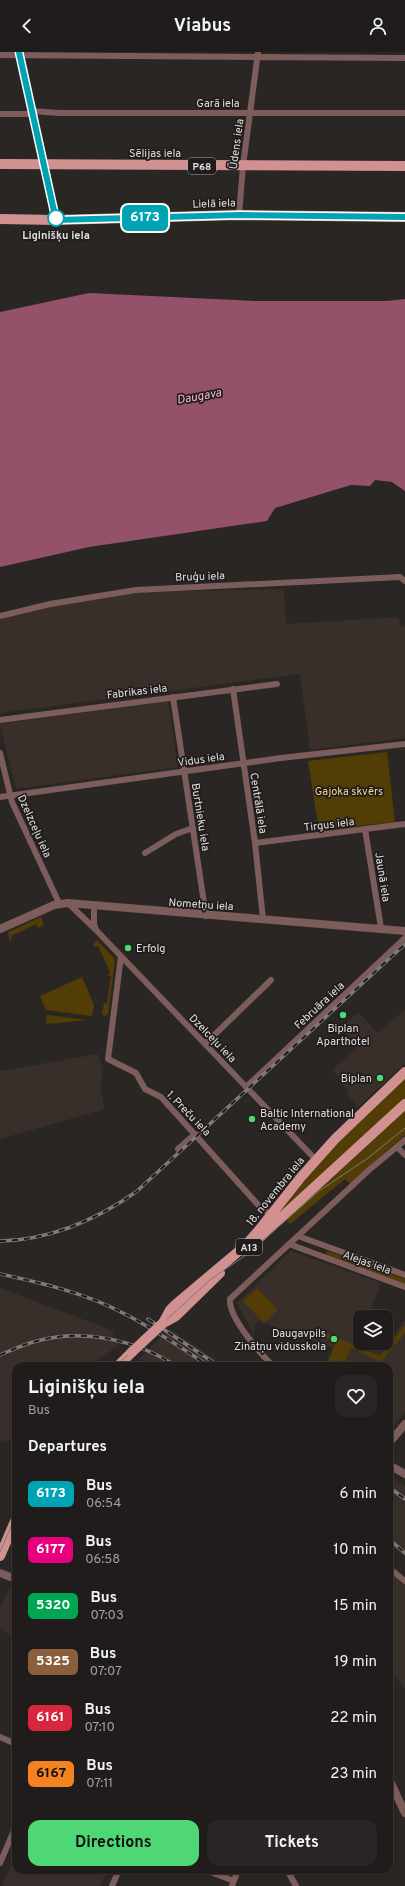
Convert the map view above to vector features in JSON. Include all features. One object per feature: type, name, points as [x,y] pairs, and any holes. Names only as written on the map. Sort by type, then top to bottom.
[{"type":"main road","name":"Sēlijas iela","points":[[0,164],[405,166]]},
{"type":"main road","name":"Lielā iela","points":[[0,219],[56,220],[239,215],[405,217]]},
{"type":"main road","name":"18. novembra iela","points":[[163,1323],[170,1310],[176,1304],[245,1246],[335,1138],[405,1072]]},
{"type":"main road","name":"18. novembra iela","points":[[122,1362],[163,1323],[176,1316],[236,1258],[405,1104]]},
{"type":"main road","points":[[0,1556],[12,1528]]},
{"type":"street","points":[[19,54],[56,220]]},
{"type":"street","points":[[0,55],[257,55],[405,58]]},
{"type":"street","name":"Ūdens iela","points":[[239,215],[243,166],[251,113],[257,55]]},
{"type":"street","name":"Garā iela","points":[[0,114],[405,113]]},
{"type":"street","name":"Bruģu iela","points":[[0,616],[50,604],[136,590],[400,577],[404,580]]},
{"type":"street","name":"Fabrikas iela","points":[[0,720],[277,684]]},
{"type":"street","name":"Centrālā iela","points":[[233,689],[242,764],[255,843],[263,920]]},
{"type":"street","name":"Burtnieku iela","points":[[173,697],[206,916]]},
{"type":"street","name":"Vidus iela","points":[[0,797],[242,764],[405,744]]},
{"type":"street","name":"Dzelzceļu iela","points":[[0,753],[10,796],[64,903]]},
{"type":"street","name":"Tirgus iela","points":[[255,843],[405,824]]},
{"type":"street","points":[[145,854],[176,834],[193,828]]},
{"type":"street","name":"Jaunā iela","points":[[365,830],[381,928]]},
{"type":"street","points":[[0,929],[64,903]]},
{"type":"street","name":"Nometņu iela","points":[[64,903],[206,916],[381,928],[405,932]]},
{"type":"street","name":"Dzelceļu iela","points":[[64,903],[96,930],[316,1160]]},
{"type":"street","points":[[94,906],[94,924],[96,930]]},
{"type":"street","name":"Februāra iela","points":[[246,1087],[405,938]]},
{"type":"street","name":"1. Preču iela","points":[[121,956],[108,1059],[136,1073],[145,1089],[161,1097],[261,1208],[271,1214]]},
{"type":"street","points":[[205,1044],[271,980]]},
{"type":"street","points":[[178,1149],[195,1134]]},
{"type":"street","points":[[270,1362],[239,1324],[231,1311],[230,1303],[232,1296],[369,1170],[405,1140]]},
{"type":"street","points":[[397,1147],[405,1155]]},
{"type":"street","name":"Alejas iela","points":[[298,1236],[405,1276]]},
{"type":"street","name":"Alejas iela","points":[[289,1244],[405,1287]]},
{"type":"street","points":[[322,1256],[325,1246]]},
{"type":"street","points":[[393,1438],[405,1424]]},
{"type":"street","points":[[393,1467],[405,1474]]},
{"type":"street","points":[[393,1571],[405,1581]]},
{"type":"street","points":[[0,1573],[12,1578]]},
{"type":"street","points":[[0,1737],[12,1742]]},
{"type":"street","points":[[393,1788],[405,1814]]},
{"type":"street","points":[[0,1863],[12,1835]]},
{"type":"street","points":[[112,1886],[117,1874]]},
{"type":"street","points":[[214,1874],[233,1884],[237,1874]]},
{"type":"street","points":[[289,1874],[296,1886]]},
{"type":"shaded area","points":[[284,589],[286,624],[397,617],[400,621],[401,627],[405,626],[405,738],[310,750],[300,674],[0,713],[0,619],[60,603],[136,592]]},
{"type":"shaded area","points":[[168,701],[178,767],[16,789],[0,724]]},
{"type":"shaded area","points":[[405,1009],[405,1064],[358,1107],[347,1095],[349,1092],[341,1083],[343,1081],[332,1070],[358,1046],[341,1028],[358,1012],[378,1033]]},
{"type":"shaded area","points":[[98,1054],[103,1072],[100,1088],[105,1109],[0,1139],[0,1071]]},
{"type":"shaded area","name":"Daugavpils Zinātņu vidusskola","points":[[291,1251],[381,1283],[371,1310],[353,1310],[353,1350],[393,1350],[393,1333],[395,1334],[405,1320],[405,1412],[393,1426],[393,1362],[327,1362],[333,1348],[257,1321],[253,1333],[237,1303]]},
{"type":"shaded area","points":[[0,1288],[114,1331],[112,1340],[120,1344],[95,1362],[12,1362],[12,1440],[0,1441]]},
{"type":"shaded area","points":[[169,1329],[219,1362],[145,1362],[139,1359]]},
{"type":"shaded area","points":[[393,1478],[405,1486],[405,1557],[393,1546]]},
{"type":"shaded area","points":[[393,1571],[405,1581],[405,1689],[393,1674]]},
{"type":"shaded area","points":[[9,1588],[12,1589],[12,1635],[0,1630],[0,1608]]},
{"type":"shaded area","points":[[12,1863],[12,1874],[105,1874],[100,1886],[2,1885]]},
{"type":"green space","name":"Gajoka skvērs","points":[[387,752],[395,822],[319,830],[308,761]]},
{"type":"green space","points":[[41,917],[44,925],[38,928],[36,924],[11,936],[12,939],[10,941],[8,932]]},
{"type":"green space","points":[[97,940],[115,961],[108,1014],[105,1016],[102,1014],[104,1003],[107,1004],[111,976],[107,975],[110,972],[98,946],[95,947],[93,945]]},
{"type":"green space","points":[[82,977],[94,1005],[92,1016],[46,1010],[40,996]]},
{"type":"green space","points":[[47,1015],[88,1020],[46,1024]]},
{"type":"green space","points":[[405,1079],[405,1099],[281,1214],[278,1211],[325,1155]]},
{"type":"green space","points":[[405,1109],[405,1135],[350,1183],[345,1179],[290,1224],[285,1218]]},
{"type":"green space","points":[[328,1251],[405,1279],[405,1284],[327,1255],[326,1252]]},
{"type":"green space","points":[[257,1288],[278,1310],[264,1323],[243,1301]]},
{"type":"green space","points":[[405,1325],[405,1333],[393,1348],[393,1340]]},
{"type":"green space","points":[[315,1328],[353,1344],[353,1349],[351,1348],[345,1362],[328,1362],[336,1342],[313,1332]]},
{"type":"green space","points":[[355,1350],[366,1350],[380,1356],[385,1350],[391,1350],[381,1362],[375,1362],[377,1360]]},
{"type":"water","name":"Daugava","points":[[89,293],[255,301],[387,301],[405,299],[405,491],[392,482],[375,480],[370,486],[351,485],[275,508],[267,521],[89,547],[0,567],[0,312]]},
{"type":"tram line","points":[[120,1362],[211,1279],[246,1255],[319,1191],[368,1158],[405,1128]]},
{"type":"tram line","points":[[0,1552],[12,1524]]},
{"type":"railway","points":[[0,1241],[37,1237],[72,1227],[89,1220],[136,1192],[405,944]]},
{"type":"railway","points":[[0,1274],[63,1289],[109,1306],[167,1338],[203,1362]]},
{"type":"railway","points":[[148,1319],[213,1362]]},
{"type":"railway","points":[[0,1355],[27,1344],[55,1337],[91,1336],[127,1343],[144,1349],[169,1362]]},
{"type":"railway","points":[[393,1490],[405,1499]]},
{"type":"railway","points":[[393,1542],[405,1553]]},
{"type":"bus line","name":"6173","points":[[19,52],[56,220],[239,215],[405,217]]},
{"type":"place","name":"Liginišķu iela","points":[[56,218]]},
{"type":"place","name":"Erfolg","points":[[128,948]]},
{"type":"place","name":"Biplan Aparthotel","points":[[343,1015]]},
{"type":"place","name":"Biplan","points":[[380,1078]]},
{"type":"place","name":"Baltic International Academy","points":[[252,1119]]},
{"type":"place","name":"Daugavpils Zinātņu vidusskola","points":[[334,1339]]}]
